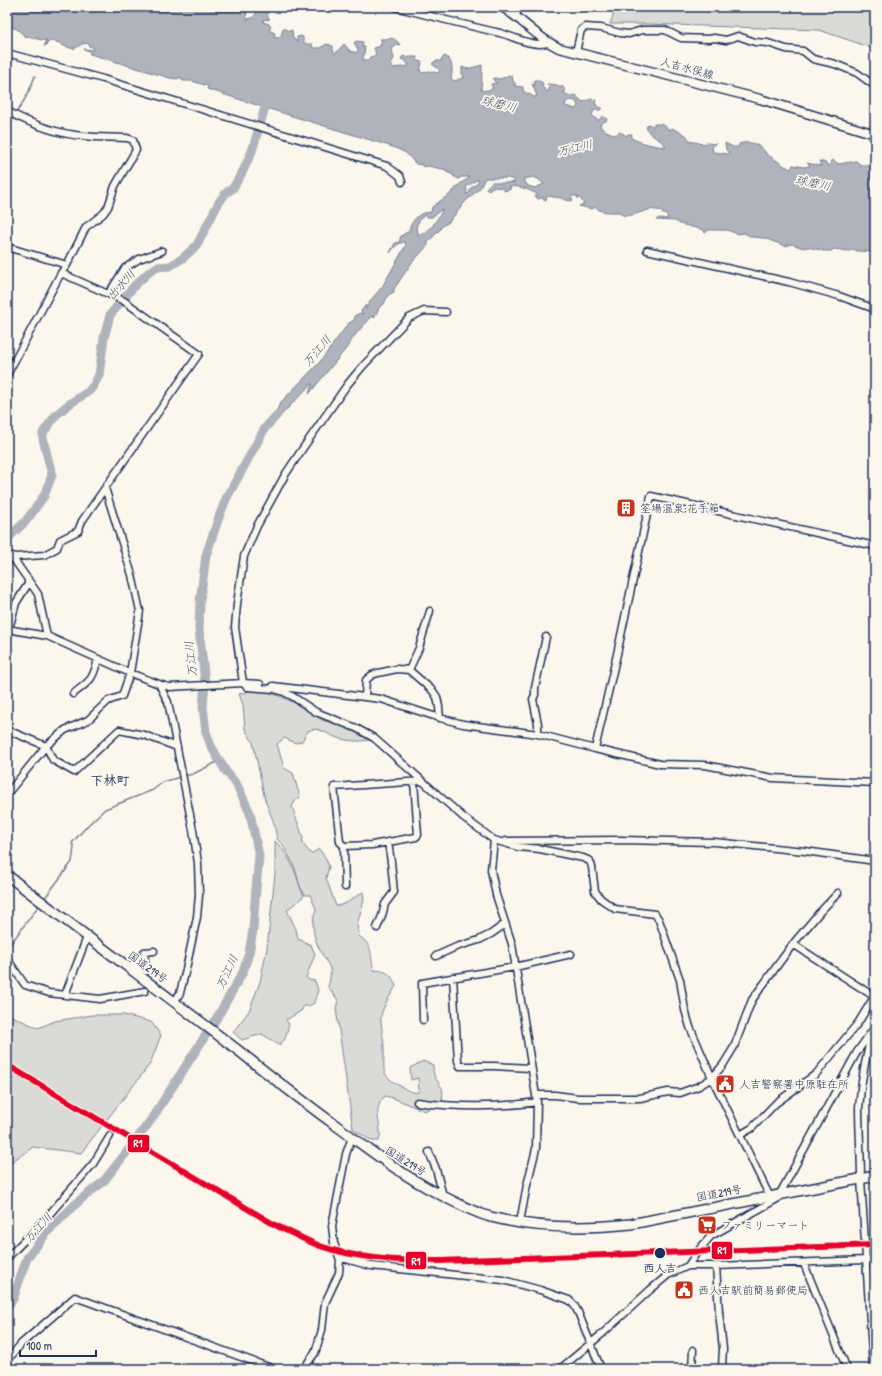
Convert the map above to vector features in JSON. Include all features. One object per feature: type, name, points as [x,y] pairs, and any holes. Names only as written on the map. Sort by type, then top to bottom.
[{"type":"highway","name":"国道219号","points":[[7,875],[87,937],[175,1001],[182,1008],[382,1160],[415,1181],[443,1196],[465,1207],[491,1217],[540,1225],[575,1228],[604,1227],[631,1224],[875,1176]]},
{"type":"main road","name":"人吉水俣線","points":[[502,7],[515,15],[547,42],[559,48],[760,99],[875,134]]},
{"type":"street","points":[[395,7],[502,34],[531,43],[539,44],[547,42]]},
{"type":"street","points":[[515,15],[521,7]]},
{"type":"street","points":[[576,52],[581,30],[585,27],[601,28],[629,34],[642,30],[665,30],[681,38],[714,38],[726,40],[738,36],[755,42],[768,42],[786,49],[803,51],[813,59],[835,64],[857,73],[875,86]]},
{"type":"street","points":[[7,53],[103,79],[387,166],[400,176],[402,182]]},
{"type":"street","points":[[7,111],[43,128],[65,133],[82,136],[128,138],[133,140],[136,150],[115,186],[112,199],[108,207],[86,227],[7,375]]},
{"type":"street","points":[[7,247],[67,265]]},
{"type":"street","points":[[647,250],[789,282],[839,296],[875,309]]},
{"type":"street","points":[[109,293],[125,268],[139,259],[162,251]]},
{"type":"street","points":[[7,555],[16,557],[44,555],[57,548],[60,540],[78,531],[82,521],[199,354],[124,301],[61,272]]},
{"type":"street","points":[[241,683],[242,671],[235,627],[244,556],[257,526],[285,475],[347,385],[362,367],[409,318],[424,311],[446,312]]},
{"type":"street","points":[[7,794],[46,746],[65,730],[88,720],[108,701],[122,696],[127,683],[140,611],[132,575],[105,488]]},
{"type":"street","points":[[595,749],[651,496],[875,546]]},
{"type":"street","points":[[7,555],[15,561],[38,594],[47,636]]},
{"type":"street","points":[[7,636],[7,629],[16,603],[28,584],[28,579]]},
{"type":"street","points":[[409,670],[419,648],[430,611]]},
{"type":"street","points":[[7,629],[47,636],[130,673],[159,684],[169,686],[241,683],[366,696],[381,699],[463,724],[538,734],[660,764],[705,765],[773,778],[875,783]]},
{"type":"street","points":[[538,734],[538,724],[533,699],[546,637]]},
{"type":"street","points":[[73,694],[89,682],[94,675],[98,659]]},
{"type":"street","points":[[366,696],[366,680],[372,675],[397,669],[409,670],[433,691],[437,697],[440,718]]},
{"type":"street","points":[[241,683],[246,687],[274,689],[284,692],[321,714],[356,728],[374,738],[463,816],[494,840],[512,845],[583,858],[590,861],[595,891],[600,900],[614,910],[655,914],[659,920],[680,980],[685,1010],[690,1027],[712,1078],[740,1135],[777,1199],[711,1236],[697,1252],[688,1266]]},
{"type":"street","points":[[159,684],[168,702],[198,863],[199,895],[194,934],[180,993],[175,1001]]},
{"type":"street","points":[[7,730],[46,746],[53,760],[74,772],[118,730],[144,735],[176,747]]},
{"type":"street","points":[[345,887],[344,846],[340,842],[334,787],[422,781]]},
{"type":"street","points":[[344,846],[372,845],[418,836],[414,782]]},
{"type":"street","points":[[494,840],[715,842],[805,851],[875,861]]},
{"type":"street","points":[[494,840],[491,870],[496,895],[512,944],[530,1068],[536,1098],[536,1149],[520,1222]]},
{"type":"street","points":[[377,928],[385,904],[394,892],[392,862],[388,842]]},
{"type":"street","points":[[417,1102],[436,1105],[484,1107],[510,1106],[555,1094],[578,1098],[640,1098],[668,1092],[680,1093],[700,1086],[712,1078],[723,1065],[734,1047],[752,1000],[794,944],[819,913],[838,893]]},
{"type":"street","points":[[436,956],[456,947],[479,940],[505,924]]},
{"type":"street","points":[[65,995],[87,937]]},
{"type":"street","points":[[740,1135],[752,1128],[776,1103],[816,1074],[858,1022],[875,997],[794,944]]},
{"type":"street","points":[[129,968],[133,964],[146,971],[144,952],[154,951]]},
{"type":"street","points":[[423,1020],[422,983],[515,967],[571,954]]},
{"type":"street","points":[[7,961],[10,963],[25,986],[49,993],[100,1000],[145,991]]},
{"type":"street","points":[[453,977],[458,1061],[460,1066],[530,1068]]},
{"type":"street","points":[[774,1196],[874,1025]]},
{"type":"street","points":[[873,1369],[861,1179],[859,1122],[861,1084],[874,1025]]},
{"type":"street","points":[[7,1258],[47,1217],[93,1164],[110,1136]]},
{"type":"street","points":[[303,1369],[315,1353],[322,1330],[325,1303],[339,1273],[340,1260],[334,1243],[332,1226],[346,1154],[352,1137]]},
{"type":"street","points":[[429,1152],[436,1169],[443,1196]]},
{"type":"street","points":[[339,1257],[371,1266],[503,1280],[569,1300],[574,1305],[601,1369]]},
{"type":"street","points":[[560,1369],[668,1275],[688,1266],[804,1264],[866,1260],[875,1261]]},
{"type":"street","points":[[804,1264],[847,1369]]},
{"type":"street","points":[[716,1266],[723,1349],[722,1366]]},
{"type":"street","points":[[7,1361],[21,1344],[75,1296],[274,1369]]},
{"type":"street","points":[[692,1369],[693,1350]]},
{"type":"shaded area","points":[[616,7],[875,7],[875,49],[819,30],[610,24]]},
{"type":"shaded area","points":[[253,690],[268,692],[282,697],[307,709],[322,720],[339,725],[367,737],[370,740],[357,741],[344,739],[315,729],[308,731],[302,741],[296,743],[284,738],[277,744],[284,768],[293,773],[300,797],[295,801],[292,807],[303,837],[302,843],[311,854],[319,849],[325,857],[329,866],[326,878],[336,906],[347,902],[363,892],[364,900],[357,925],[359,936],[367,944],[371,952],[374,970],[386,972],[396,986],[385,1004],[381,1016],[384,1044],[384,1071],[389,1078],[408,1091],[419,1092],[418,1078],[411,1080],[410,1068],[423,1061],[433,1065],[434,1076],[443,1090],[442,1101],[425,1111],[385,1096],[378,1107],[380,1129],[379,1141],[372,1141],[353,1129],[336,1009],[338,1000],[328,987],[330,968],[319,949],[315,938],[313,921],[316,909],[310,895],[305,895],[300,887],[294,865],[283,845],[277,839],[274,823],[265,800],[253,742],[245,729],[243,705],[239,694]]},
{"type":"shaded area","points":[[275,841],[290,860],[304,896],[287,910],[296,929],[298,939],[311,945],[315,954],[306,977],[309,980],[315,981],[318,990],[314,1003],[309,1006],[304,1006],[301,1011],[286,1020],[289,1024],[285,1039],[279,1045],[262,1034],[242,1040],[233,1032],[249,1011],[260,982],[267,948],[275,874]]},
{"type":"shaded area","points":[[7,1014],[38,1028],[55,1021],[92,1015],[124,1015],[151,1022],[161,1035],[150,1064],[81,1153],[33,1147],[7,1165]]},
{"type":"water","name":"球磨川","points":[[7,7],[248,7],[245,12],[247,12],[246,17],[248,19],[254,16],[257,9],[261,11],[266,10],[269,20],[264,19],[263,22],[269,24],[271,27],[269,30],[275,33],[274,37],[277,38],[281,36],[283,28],[289,31],[292,30],[293,38],[297,42],[297,37],[300,36],[303,37],[303,42],[312,44],[313,48],[320,48],[327,44],[333,46],[335,54],[344,44],[350,51],[357,53],[358,49],[354,43],[356,41],[363,42],[362,47],[365,47],[363,60],[369,60],[370,57],[376,54],[374,48],[381,46],[380,43],[382,41],[380,39],[393,39],[400,45],[396,44],[395,47],[391,48],[394,58],[391,64],[393,68],[409,66],[406,61],[401,59],[403,56],[407,59],[409,57],[417,57],[418,61],[422,62],[420,71],[423,73],[429,71],[438,73],[440,70],[432,64],[435,61],[442,61],[441,59],[445,56],[450,60],[452,69],[451,78],[454,81],[465,77],[462,76],[462,67],[467,69],[482,65],[482,91],[493,89],[491,84],[497,83],[493,80],[494,78],[500,79],[508,75],[512,76],[513,81],[516,84],[514,86],[523,87],[523,91],[534,97],[537,96],[532,84],[535,86],[534,80],[543,83],[542,87],[548,92],[550,87],[547,84],[557,85],[560,88],[562,86],[566,91],[564,91],[565,94],[577,96],[583,102],[591,99],[596,100],[595,103],[598,107],[602,108],[599,111],[594,110],[592,115],[597,120],[599,120],[602,116],[607,119],[600,125],[602,129],[615,135],[620,132],[627,136],[628,134],[632,134],[631,138],[648,144],[666,147],[661,141],[650,133],[646,127],[649,124],[652,126],[655,124],[662,124],[670,130],[672,128],[686,135],[690,141],[703,144],[716,144],[712,147],[713,152],[728,154],[729,152],[726,150],[725,143],[733,147],[739,147],[739,144],[743,143],[755,144],[762,148],[767,155],[791,169],[793,165],[804,167],[810,166],[807,163],[821,166],[819,161],[826,163],[828,166],[831,164],[832,160],[839,164],[856,161],[861,165],[866,165],[875,170],[875,252],[857,251],[854,249],[849,251],[834,249],[831,251],[823,251],[807,247],[803,248],[792,244],[785,246],[764,238],[752,237],[744,233],[738,234],[727,230],[709,230],[705,233],[704,230],[680,224],[675,221],[656,220],[659,218],[668,219],[667,215],[658,210],[625,215],[618,212],[603,211],[596,207],[592,209],[579,206],[584,204],[580,198],[577,198],[578,196],[573,196],[570,198],[573,199],[572,201],[547,196],[546,200],[542,198],[538,199],[535,196],[538,196],[537,194],[520,187],[509,187],[511,189],[504,191],[504,188],[492,187],[489,190],[486,188],[493,182],[514,183],[514,180],[508,178],[485,178],[480,188],[465,202],[449,222],[436,232],[436,234],[428,242],[428,245],[410,265],[394,289],[394,292],[388,295],[384,304],[380,306],[374,318],[373,316],[370,317],[356,333],[349,345],[309,394],[312,383],[265,432],[281,402],[319,363],[348,324],[355,319],[354,316],[360,313],[363,314],[361,311],[366,305],[366,309],[370,301],[382,287],[406,245],[405,242],[400,243],[390,253],[395,243],[399,242],[401,236],[409,231],[416,218],[421,214],[431,212],[432,207],[450,194],[469,177],[460,177],[459,179],[446,172],[447,170],[428,166],[423,167],[422,165],[416,164],[406,153],[393,147],[266,108],[264,112],[262,112],[263,107],[207,89],[208,86],[192,81],[183,81],[181,77],[177,79],[170,78],[90,54],[89,51],[84,49],[93,50],[94,48],[89,46],[88,43],[82,44],[74,49],[61,45],[61,43],[50,41],[45,46],[46,41],[25,36],[17,29],[7,26]],"holes":[[[570,100],[576,101],[578,106],[576,109],[565,106],[566,102]],[[533,177],[544,184],[535,188],[528,186],[523,179]],[[478,179],[478,183],[471,188],[469,193],[466,194],[466,187]],[[442,209],[432,227],[423,234],[419,235],[416,227],[420,219],[425,215],[432,217]]]},
{"type":"waterway","points":[[45,46],[46,40]]},
{"type":"waterway","points":[[15,114],[27,96],[35,76]]},
{"type":"waterway","name":"出水川","points":[[7,539],[26,521],[44,496],[52,475],[43,439],[43,433],[56,415],[89,391],[94,385],[99,375],[104,338],[110,315],[135,285],[148,273],[157,267],[170,266],[183,258],[197,245],[219,202],[226,193],[233,188],[243,171],[252,151],[267,101]]},
{"type":"waterway","points":[[7,123],[12,117]]},
{"type":"waterway","name":"万江川","points":[[7,1307],[13,1299],[27,1258],[49,1230],[80,1200],[103,1182],[151,1120],[218,1016],[243,972],[249,953],[253,930],[259,856],[250,813],[237,785],[225,770],[211,746],[206,732],[203,707],[205,682],[199,629],[200,601],[206,555],[226,499],[265,428],[277,415]]},
{"type":"waterway","points":[[184,776],[193,774],[219,761]]},
{"type":"waterway","points":[[44,899],[72,862],[74,847],[72,843],[105,809],[153,790],[163,782],[180,777]]},
{"type":"waterway","points":[[7,956],[9,946],[40,904]]},
{"type":"transit line","name":"R1","points":[[7,1065],[275,1225],[320,1246],[349,1254],[394,1260],[439,1261],[875,1245]]},
{"type":"place","name":"筌場温泉;花手箱","points":[[626,508]]},
{"type":"place","name":"人吉警察署中原駐在所","points":[[725,1084]]},
{"type":"place","name":"ファミリーマート","points":[[707,1225]]},
{"type":"place","name":"西人吉","points":[[660,1253]]},
{"type":"place","name":"西人吉駅前簡易郵便局","points":[[684,1290]]},
{"type":"district","name":"下林町","points":[[110,780]]}]
